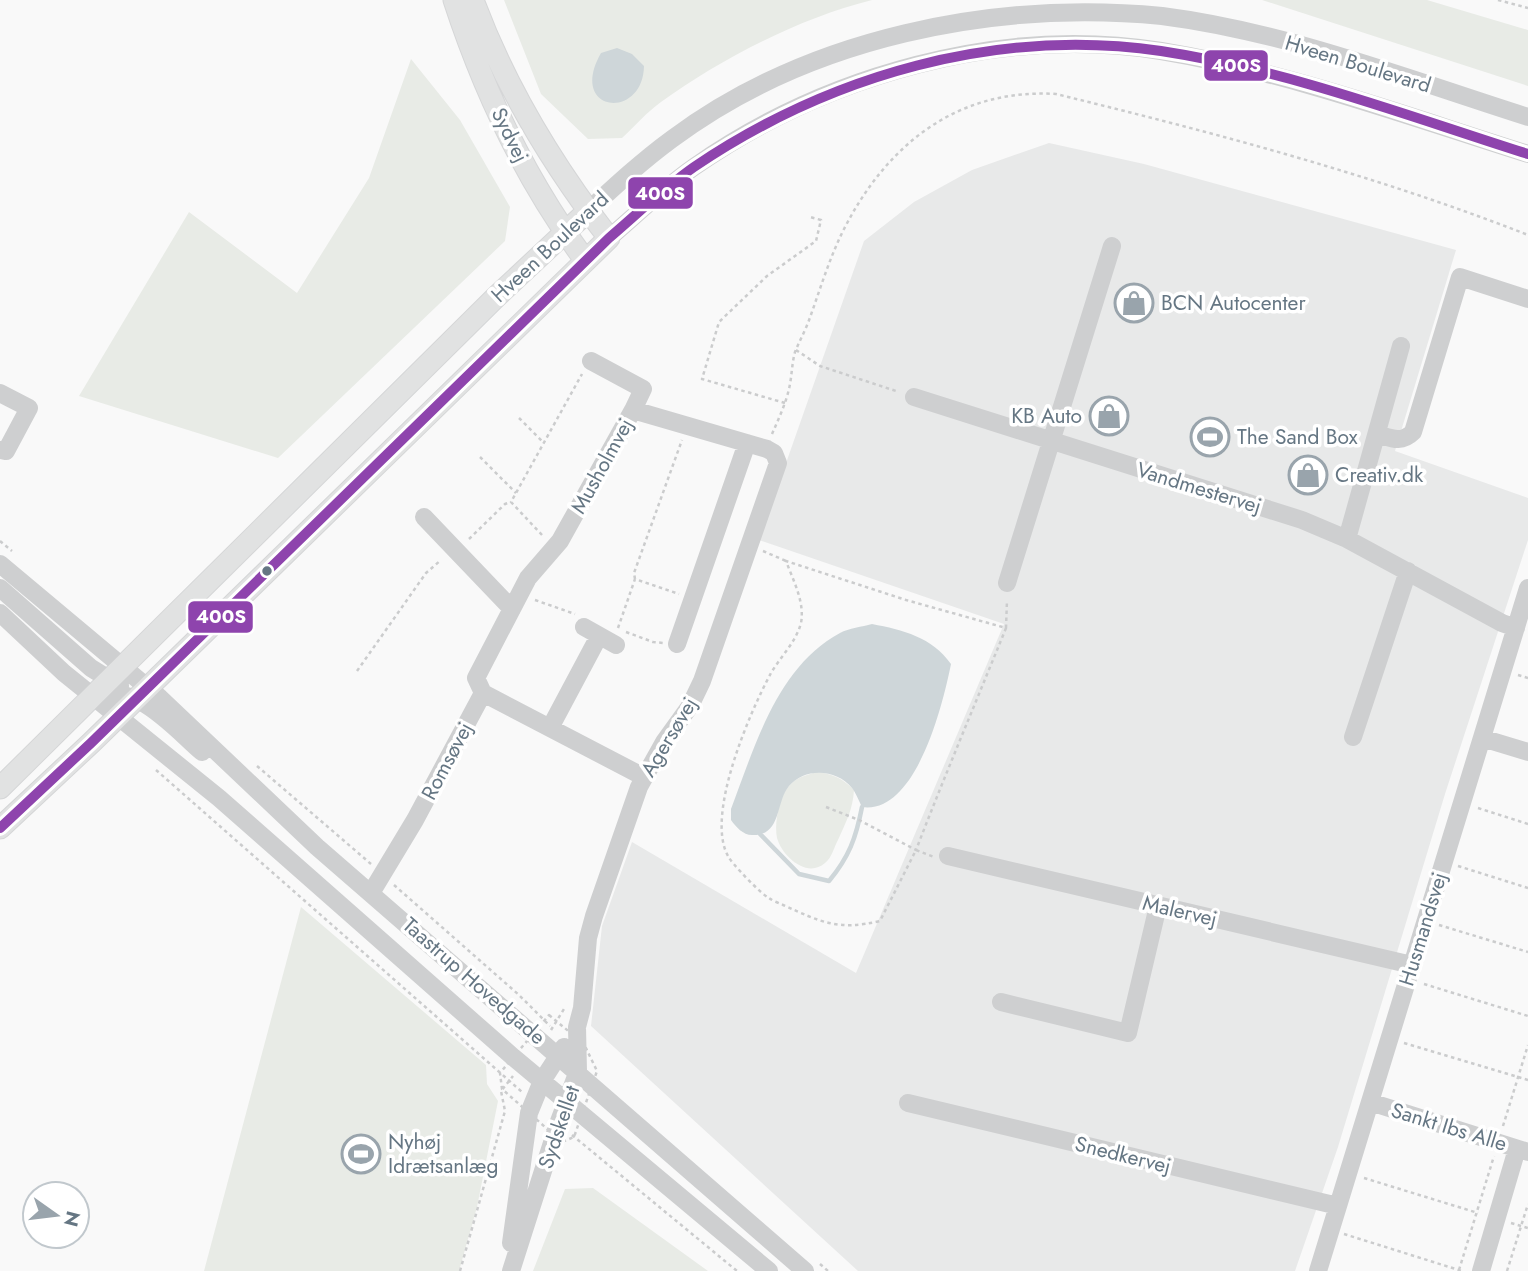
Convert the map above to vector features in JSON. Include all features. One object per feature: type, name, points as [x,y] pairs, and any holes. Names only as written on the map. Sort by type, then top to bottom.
[{"type":"main road","name":"Sydvej","points":[[454,0],[472,55],[514,145],[564,232],[585,260]]},
{"type":"main road","name":"Sydvej","points":[[472,0],[508,79],[588,211],[609,238]]},
{"type":"main road","name":"Hveen Boulevard","points":[[0,788],[588,211]]},
{"type":"main road","name":"Hveen Boulevard","points":[[0,828],[609,238]]},
{"type":"street","name":"Hveen Boulevard","points":[[588,211],[674,138],[768,82],[854,46],[910,30],[988,15],[1050,10],[1116,11],[1233,28],[1292,43],[1528,117]]},
{"type":"street","name":"Hveen Boulevard","points":[[609,238],[694,167],[782,114],[868,79],[920,64],[992,51],[1050,46],[1116,46],[1225,63],[1284,78],[1528,154]]},
{"type":"street","points":[[1393,74],[1528,104]]},
{"type":"street","points":[[1007,583],[1112,246]]},
{"type":"street","points":[[1377,434],[1398,441],[1408,438],[1413,432],[1460,277],[1528,299]]},
{"type":"street","points":[[1347,539],[1401,346]]},
{"type":"street","points":[[591,361],[643,389],[633,410]]},
{"type":"street","points":[[0,393],[29,408],[6,451],[0,450]]},
{"type":"street","name":"Vandmestervej","points":[[914,397],[1302,520],[1347,539],[1516,628]]},
{"type":"street","name":"Musholmvej","points":[[484,693],[476,678],[520,593],[528,578],[554,548],[633,410],[771,451]]},
{"type":"street","points":[[677,644],[747,443]]},
{"type":"street","name":"Agersøvej","points":[[577,1027],[582,1008],[588,938],[594,916],[644,777],[664,742],[690,706],[702,681],[778,463],[771,451]]},
{"type":"street","points":[[424,517],[512,609]]},
{"type":"street","points":[[0,564],[117,674]]},
{"type":"street","points":[[1353,737],[1408,571]]},
{"type":"street","points":[[0,588],[91,668],[117,674]]},
{"type":"street","name":"Husmandsvej","points":[[1318,1271],[1528,588]]},
{"type":"street","name":"Taastrup Hovedgade","points":[[0,613],[64,673],[248,822],[522,1065],[769,1271]]},
{"type":"street","points":[[550,727],[593,626],[617,637]]},
{"type":"street","name":"Taastrup Hovedgade","points":[[117,674],[141,693],[162,718],[288,825],[567,1050],[578,1071],[812,1267]]},
{"type":"street","points":[[93,697],[106,692],[141,693]]},
{"type":"street","points":[[484,693],[644,777]]},
{"type":"street","name":"Romsøvej","points":[[371,893],[415,820],[484,693]]},
{"type":"street","points":[[1482,738],[1528,752]]},
{"type":"street","name":"Malervej","points":[[948,856],[1158,906],[1410,972]]},
{"type":"street","points":[[1001,1002],[1128,1033],[1158,906]]},
{"type":"street","name":"Sydskellet","points":[[509,1271],[531,1108],[542,1081],[567,1050],[577,1027]]},
{"type":"street","name":"Sydskellet","points":[[509,1271],[578,1071]]},
{"type":"street","name":"Sankt Ibs Alle","points":[[1370,1102],[1523,1151]]},
{"type":"street","name":"Snedkervej","points":[[908,1103],[1338,1206]]},
{"type":"street","points":[[1481,1271],[1497,1218],[1523,1151]]},
{"type":"path","points":[[1498,0],[1528,8]]},
{"type":"path","points":[[771,451],[796,350],[842,232],[884,166],[917,135],[959,109],[1031,92],[1056,94],[1345,171],[1448,204],[1528,235]]},
{"type":"path","points":[[785,403],[702,379],[719,323],[767,276],[816,241],[821,220],[810,217]]},
{"type":"path","points":[[796,350],[820,366],[914,397]]},
{"type":"path","points":[[357,671],[426,573],[457,551],[505,504],[511,502],[591,361]]},
{"type":"path","points":[[519,418],[544,443]]},
{"type":"path","points":[[617,637],[635,579],[634,573],[687,426]]},
{"type":"path","points":[[480,457],[516,493]]},
{"type":"path","points":[[511,502],[554,548]]},
{"type":"path","points":[[751,546],[786,561],[906,600],[1006,628]]},
{"type":"path","points":[[786,561],[800,596],[802,620],[795,638],[772,671],[733,764],[723,806],[723,837],[728,856],[767,898],[825,923],[856,927],[880,921],[916,850],[1006,628],[1007,583]]},
{"type":"path","points":[[635,579],[692,599]]},
{"type":"path","points":[[520,593],[617,637],[677,644]]},
{"type":"path","points":[[151,765],[509,1081],[531,1108]]},
{"type":"path","points":[[256,765],[519,995],[544,1020],[547,1034],[600,1074]]},
{"type":"path","points":[[1462,803],[1528,824]]},
{"type":"path","points":[[826,807],[859,820],[932,857],[948,856]]},
{"type":"path","points":[[1444,861],[1528,888]]},
{"type":"path","points":[[1426,920],[1528,951]]},
{"type":"path","points":[[1410,972],[1528,1016]]},
{"type":"path","points":[[547,1034],[564,1009],[566,1000]]},
{"type":"path","points":[[544,1020],[549,1015]]},
{"type":"path","points":[[1390,1039],[1528,1080]]},
{"type":"path","points":[[502,1089],[522,1065]]},
{"type":"path","points":[[460,1271],[505,1111],[500,1073]]},
{"type":"path","points":[[502,1089],[531,1108]]},
{"type":"path","points":[[558,1124],[737,1271]]},
{"type":"path","points":[[1349,1173],[1497,1218]]},
{"type":"path","points":[[1507,1271],[1528,1204]]},
{"type":"path","points":[[1331,1229],[1461,1271]]},
{"type":"path","points":[[812,1267],[828,1271]]},
{"type":"shaded area","points":[[504,0],[872,0],[817,17],[736,55],[661,102],[622,138],[588,139],[541,94]]},
{"type":"shaded area","points":[[1262,0],[1427,0],[1528,30],[1528,86]]},
{"type":"shaded area","points":[[617,48],[632,54],[644,66],[640,84],[632,96],[621,102],[609,103],[599,98],[593,88],[593,73],[601,53]]},
{"type":"shaded area","points":[[411,59],[460,120],[510,207],[505,241],[278,458],[79,396],[189,212],[297,293],[369,178]]},
{"type":"shaded area","points":[[1049,143],[1144,164],[1456,250],[1395,451],[1528,498],[1528,540],[1445,794],[1338,1147],[1295,1271],[858,1271],[591,1026],[602,926],[632,842],[856,973],[1004,624],[759,540],[864,241],[914,202],[972,170]]},
{"type":"shaded area","points":[[872,624],[906,632],[926,641],[951,664],[934,729],[912,776],[898,794],[881,805],[862,807],[846,782],[830,774],[812,773],[789,786],[768,830],[752,835],[743,832],[731,820],[731,809],[759,735],[784,687],[818,648],[844,631]]},
{"type":"shaded area","points":[[817,772],[837,777],[854,790],[849,815],[831,855],[825,863],[811,868],[796,863],[784,852],[777,838],[776,825],[785,791],[798,778]]},
{"type":"shaded area","name":"Nyhøj Idrætsanlæg","points":[[301,907],[486,1065],[487,1084],[498,1101],[477,1207],[459,1271],[204,1271]]},
{"type":"shaded area","points":[[593,1188],[708,1271],[533,1271],[565,1189]]},
{"type":"waterway","points":[[760,834],[799,874],[829,881],[851,847],[862,807]]},
{"type":"transit line","name":"400S","points":[[0,828],[91,743],[609,238],[694,167],[746,135],[801,107],[858,84],[917,66],[977,53],[1038,46],[1099,45],[1161,51],[1255,70],[1347,95],[1528,154]]},
{"type":"place","name":"BCN Autocenter","points":[[1134,303]]},
{"type":"place","name":"KB Auto","points":[[1109,416]]},
{"type":"place","name":"The Sand Box","points":[[1210,437]]},
{"type":"place","name":"Creativ.dk","points":[[1308,475]]},
{"type":"place","name":"Nyhøj Idrætsanlæg","points":[[361,1154]]}]
